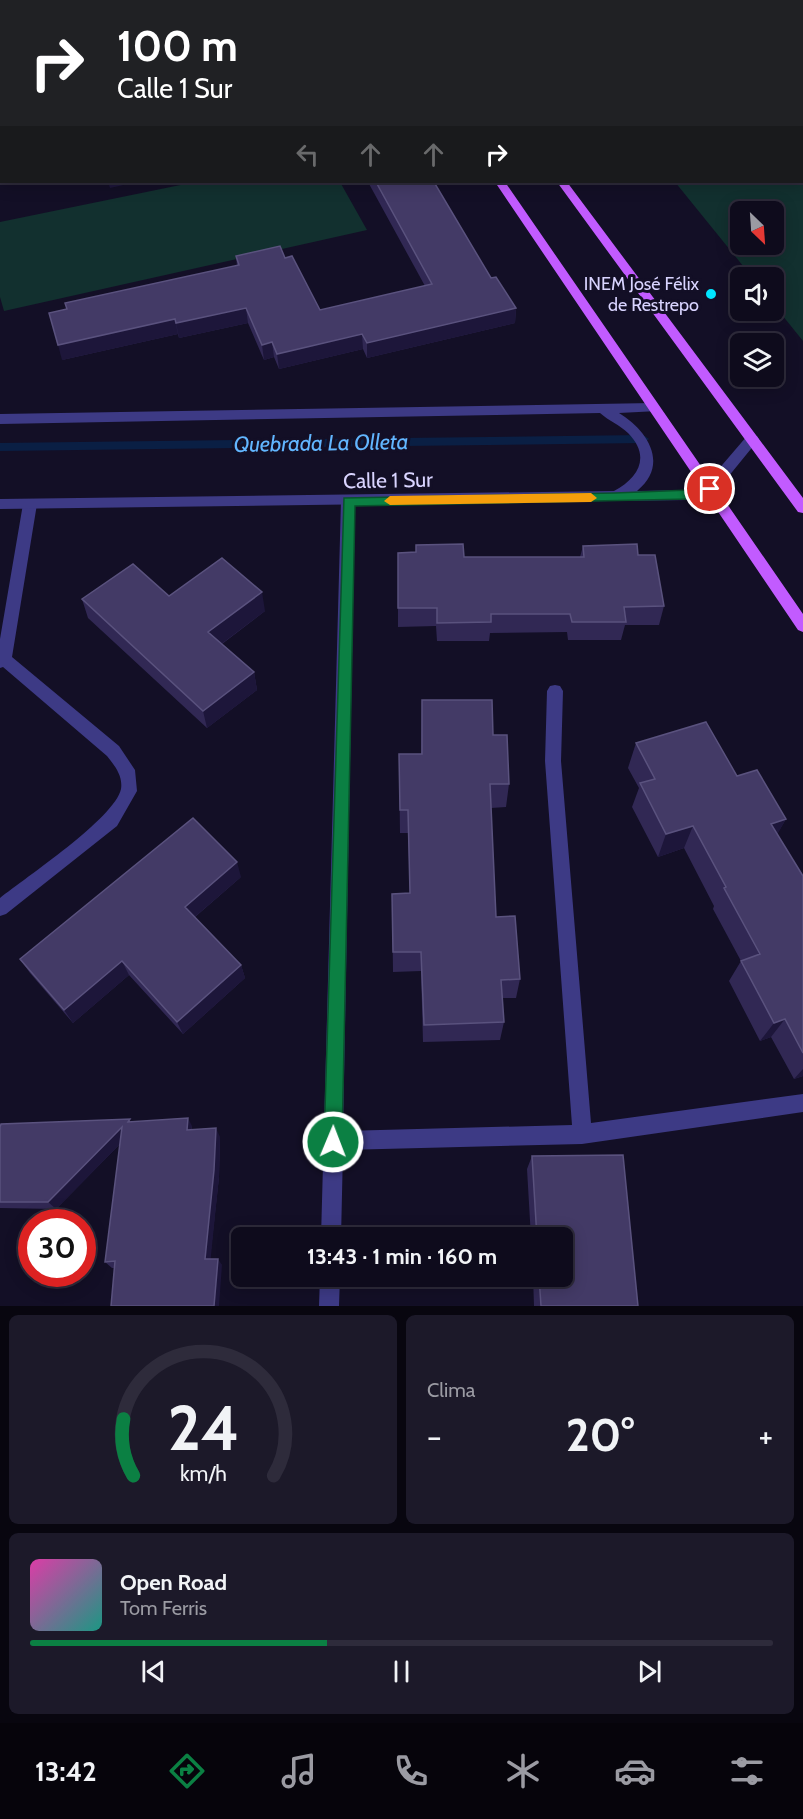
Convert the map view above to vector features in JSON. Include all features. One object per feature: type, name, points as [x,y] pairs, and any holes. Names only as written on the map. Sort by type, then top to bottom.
[{"type":"main road","points":[[501,183],[803,626]]},
{"type":"main road","points":[[563,183],[803,508]]},
{"type":"street","points":[[0,419],[653,408]]},
{"type":"street","points":[[603,410],[627,422],[643,439],[647,461],[638,483],[615,497]]},
{"type":"street","points":[[710,489],[752,439]]},
{"type":"street","name":"Calle 1 Sur","points":[[0,504],[615,497],[690,495],[710,489]]},
{"type":"street","points":[[331,1227],[348,501]]},
{"type":"street","points":[[0,908],[111,821],[129,791],[127,770],[113,752],[2,661],[30,504]]},
{"type":"street","points":[[555,691],[553,762],[582,1134]]},
{"type":"street","points":[[333,1142],[582,1134],[803,1103]]},
{"type":"street","points":[[329,1306],[330,1287]]},
{"type":"green space","points":[[190,183],[341,183],[367,230],[4,311],[0,297],[0,222]]},
{"type":"green space","points":[[676,183],[803,183],[803,341],[784,317],[784,267],[744,267],[734,255],[784,255],[784,201],[730,201],[730,250]]},
{"type":"building","points":[[377,183],[435,183],[491,278],[496,277],[516,308],[367,343],[362,334],[277,354],[272,342],[262,345],[246,308],[176,323],[175,319],[58,345],[49,313],[67,309],[65,303],[239,265],[236,256],[280,246],[285,258],[292,256],[320,310],[432,284]]},
{"type":"building","points":[[463,544],[464,557],[584,557],[583,546],[637,544],[638,555],[655,555],[664,606],[624,607],[626,622],[572,622],[570,614],[491,614],[491,622],[437,623],[437,608],[398,608],[398,553],[416,552],[416,545]]},
{"type":"building","points":[[222,558],[262,592],[208,632],[254,672],[203,711],[82,599],[133,564],[169,596]]},
{"type":"building","points":[[422,700],[492,700],[493,735],[507,735],[509,784],[490,784],[496,917],[515,916],[520,979],[501,980],[504,1022],[424,1025],[421,952],[393,952],[392,894],[410,893],[408,810],[400,810],[399,754],[422,754]]},
{"type":"building","points":[[706,722],[737,776],[757,770],[786,819],[771,824],[803,876],[803,1053],[785,1019],[774,1023],[741,961],[760,954],[693,826],[666,834],[640,783],[655,779],[636,743]]},
{"type":"building","points":[[193,818],[237,862],[185,907],[241,965],[177,1022],[122,961],[64,1010],[20,959]]},
{"type":"building","points":[[188,1118],[187,1130],[216,1128],[205,1259],[218,1259],[214,1306],[111,1306],[115,1261],[105,1262],[122,1127],[48,1202],[0,1202],[1,1124],[130,1119],[128,1122]]},
{"type":"building","points":[[623,1155],[638,1306],[541,1306],[540,1287],[573,1287],[573,1227],[536,1227],[532,1156]]},
{"type":"waterway","name":"Quebrada La Olleta","points":[[0,447],[643,439]]},
{"type":"slow traffic","points":[[390,501],[591,498]]},
{"type":"place","name":"INEM José Félix de Restrepo","points":[[711,294]]},
{"type":"route","points":[[333,1142],[348,501],[690,495],[710,489]]}]
